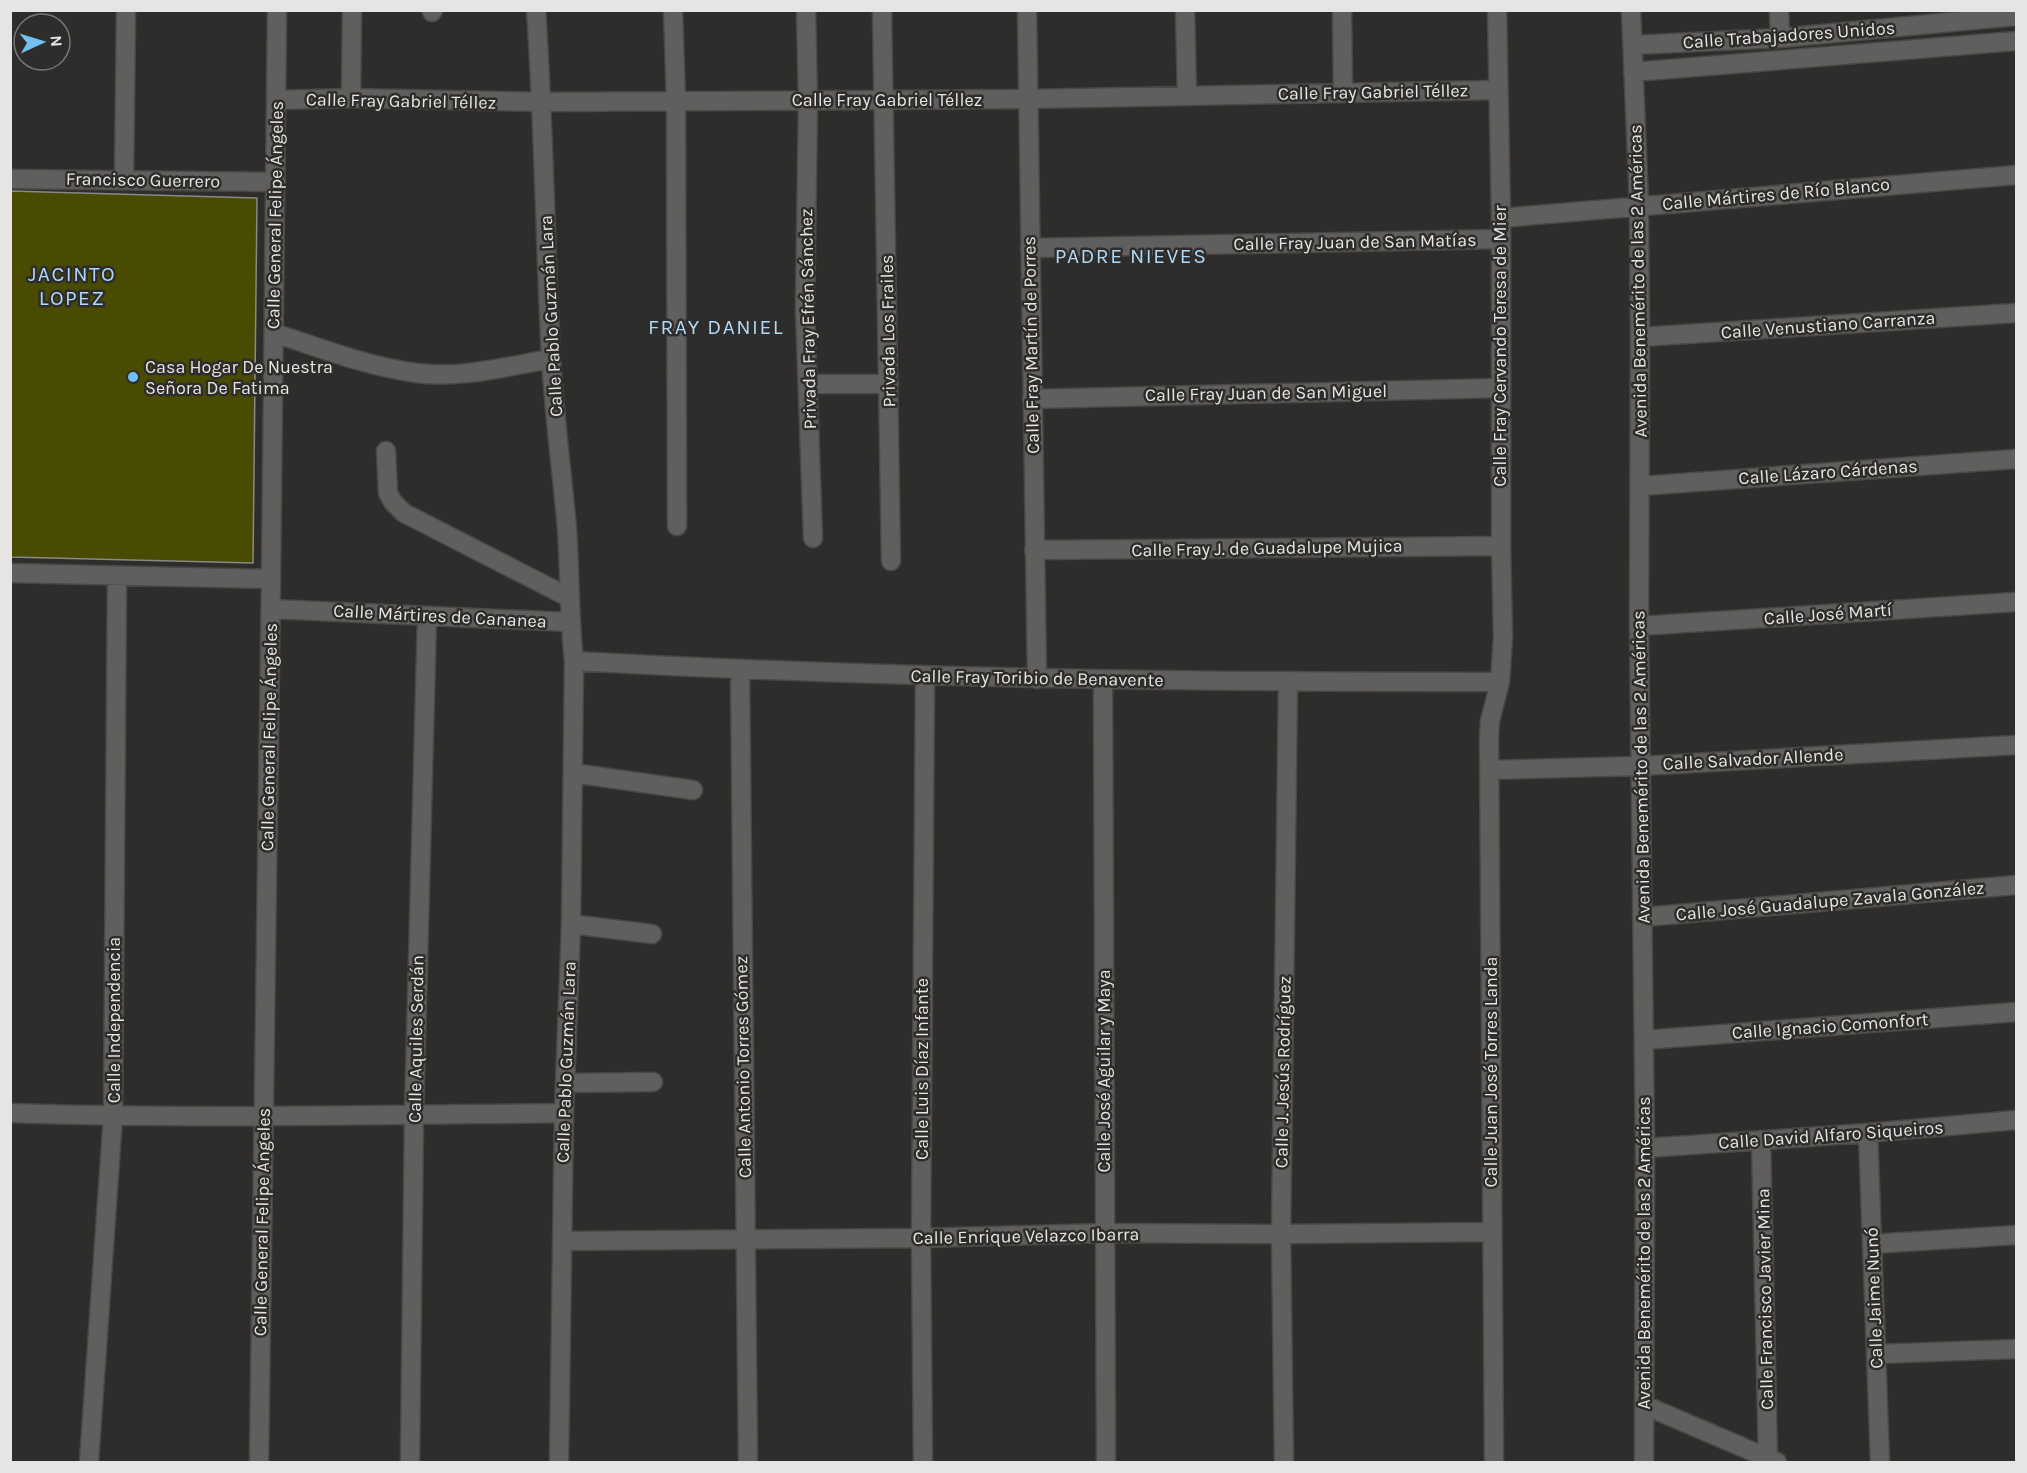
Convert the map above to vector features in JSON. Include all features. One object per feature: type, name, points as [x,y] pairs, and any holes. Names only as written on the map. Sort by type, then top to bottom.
[{"type":"street","points":[[124,180],[126,10]]},
{"type":"street","name":"Calle General Felipe Ángeles","points":[[259,1462],[277,10]]},
{"type":"street","points":[[351,98],[352,10]]},
{"type":"street","name":"Calle Pablo Guzmán Lara","points":[[536,10],[542,102],[551,359],[564,492],[570,622]]},
{"type":"street","points":[[673,10],[676,101],[677,526]]},
{"type":"street","name":"Privada Fray Efrén Sánchez","points":[[806,10],[808,101],[805,310],[813,538]]},
{"type":"street","name":"Privada Los Frailes","points":[[882,10],[891,561]]},
{"type":"street","name":"Calle Fray Martín de Porres","points":[[1027,10],[1036,679]]},
{"type":"street","points":[[1185,10],[1187,96]]},
{"type":"street","points":[[1342,10],[1343,92]]},
{"type":"street","name":"Calle Fray Cervando Teresa de Mier","points":[[1497,10],[1501,218],[1500,388],[1503,637],[1500,682]]},
{"type":"street","name":"Avenida Benemérito de las 2 Américas","points":[[1631,10],[1639,205],[1639,626],[1645,1148],[1644,1462]]},
{"type":"street","points":[[1779,10],[1780,38]]},
{"type":"street","name":"Calle Trabajadores Unidos","points":[[1633,45],[1780,38],[1997,14],[2016,16]]},
{"type":"street","name":"Calle Trabajadores Unidos","points":[[1633,72],[2016,41]]},
{"type":"street","name":"Calle Fray Gabriel Téllez","points":[[276,100],[351,98],[542,102],[808,101],[1497,90]]},
{"type":"street","name":"Calle Mártires de Río Blanco","points":[[1501,218],[2016,175]]},
{"type":"street","name":"Francisco Guerrero","points":[[10,179],[276,182]]},
{"type":"street","name":"Calle Fray Juan de San Matías","points":[[1030,248],[1501,239]]},
{"type":"street","name":"Calle Venustiano Carranza","points":[[1640,337],[2016,312]]},
{"type":"street","points":[[274,333],[373,364],[418,374],[447,374],[551,359]]},
{"type":"street","points":[[808,384],[889,384]]},
{"type":"street","name":"Calle Fray Juan de San Miguel","points":[[1032,399],[1500,388]]},
{"type":"street","points":[[386,451],[388,493],[404,513],[570,597]]},
{"type":"street","name":"Calle Lázaro Cárdenas","points":[[1640,486],[2016,459]]},
{"type":"street","name":"Calle Fray J. de Guadalupe Mujica","points":[[1034,550],[1501,546]]},
{"type":"street","points":[[10,573],[271,579]]},
{"type":"street","name":"Calle Independencia","points":[[89,1462],[113,1116],[117,576]]},
{"type":"street","name":"Calle José Martí","points":[[1639,626],[2016,602]]},
{"type":"street","name":"Calle Mártires de Cananea","points":[[271,609],[570,622],[574,662]]},
{"type":"street","name":"Calle Aquiles Serdán","points":[[410,1462],[414,1114],[427,616]]},
{"type":"street","name":"Calle Pablo Guzmán Lara","points":[[559,1462],[564,1113],[571,924],[574,662]]},
{"type":"street","name":"Calle Fray Toribio de Benavente","points":[[574,662],[740,671],[1036,679],[1500,682]]},
{"type":"street","name":"Calle Antonio Torres Gómez","points":[[740,671],[748,1462]]},
{"type":"street","name":"Calle Luis Díaz Infante","points":[[923,1462],[921,1238],[925,676]]},
{"type":"street","name":"Calle José Aguilar y Maya","points":[[1103,680],[1106,1462]]},
{"type":"street","name":"Calle J. Jesús Rodríguez","points":[[1284,1462],[1281,1234],[1288,682]]},
{"type":"street","name":"Calle Juan José Torres Landa","points":[[1494,1462],[1490,721],[1500,682]]},
{"type":"street","name":"Calle Salvador Allende","points":[[1490,770],[1640,765],[2016,745]]},
{"type":"street","points":[[573,773],[693,790]]},
{"type":"street","name":"Calle José Guadalupe Zavala González","points":[[1643,917],[2016,885]]},
{"type":"street","points":[[571,924],[652,934]]},
{"type":"street","name":"Calle Ignacio Comonfort","points":[[1644,1040],[2016,1012]]},
{"type":"street","points":[[566,1083],[653,1082]]},
{"type":"street","points":[[10,1113],[263,1118],[564,1113]]},
{"type":"street","name":"Calle David Alfaro Siqueiros","points":[[1645,1148],[1868,1133],[2016,1120]]},
{"type":"street","name":"Calle Jaime Nunó","points":[[1868,1133],[1880,1462]]},
{"type":"street","name":"Calle Francisco Javier Mina","points":[[1761,1140],[1773,1461]]},
{"type":"street","name":"Calle Enrique Velazco Ibarra","points":[[562,1241],[921,1238],[1105,1233],[1491,1232]]},
{"type":"street","points":[[1872,1244],[2016,1235]]},
{"type":"street","points":[[1876,1354],[2016,1349]]},
{"type":"street","points":[[1644,1405],[1773,1461]]},
{"type":"building","name":"Casa Hogar De Nuestra Señora De Fatima","points":[[10,191],[257,198],[253,563],[10,557]]},
{"type":"place","name":"Casa Hogar De Nuestra Señora De Fatima","points":[[133,377]]},
{"type":"district","name":"PADRE NIEVES","points":[[1131,256]]},
{"type":"district","name":"JACINTO LOPEZ","points":[[72,286]]},
{"type":"district","name":"FRAY DANIEL","points":[[716,327]]}]
